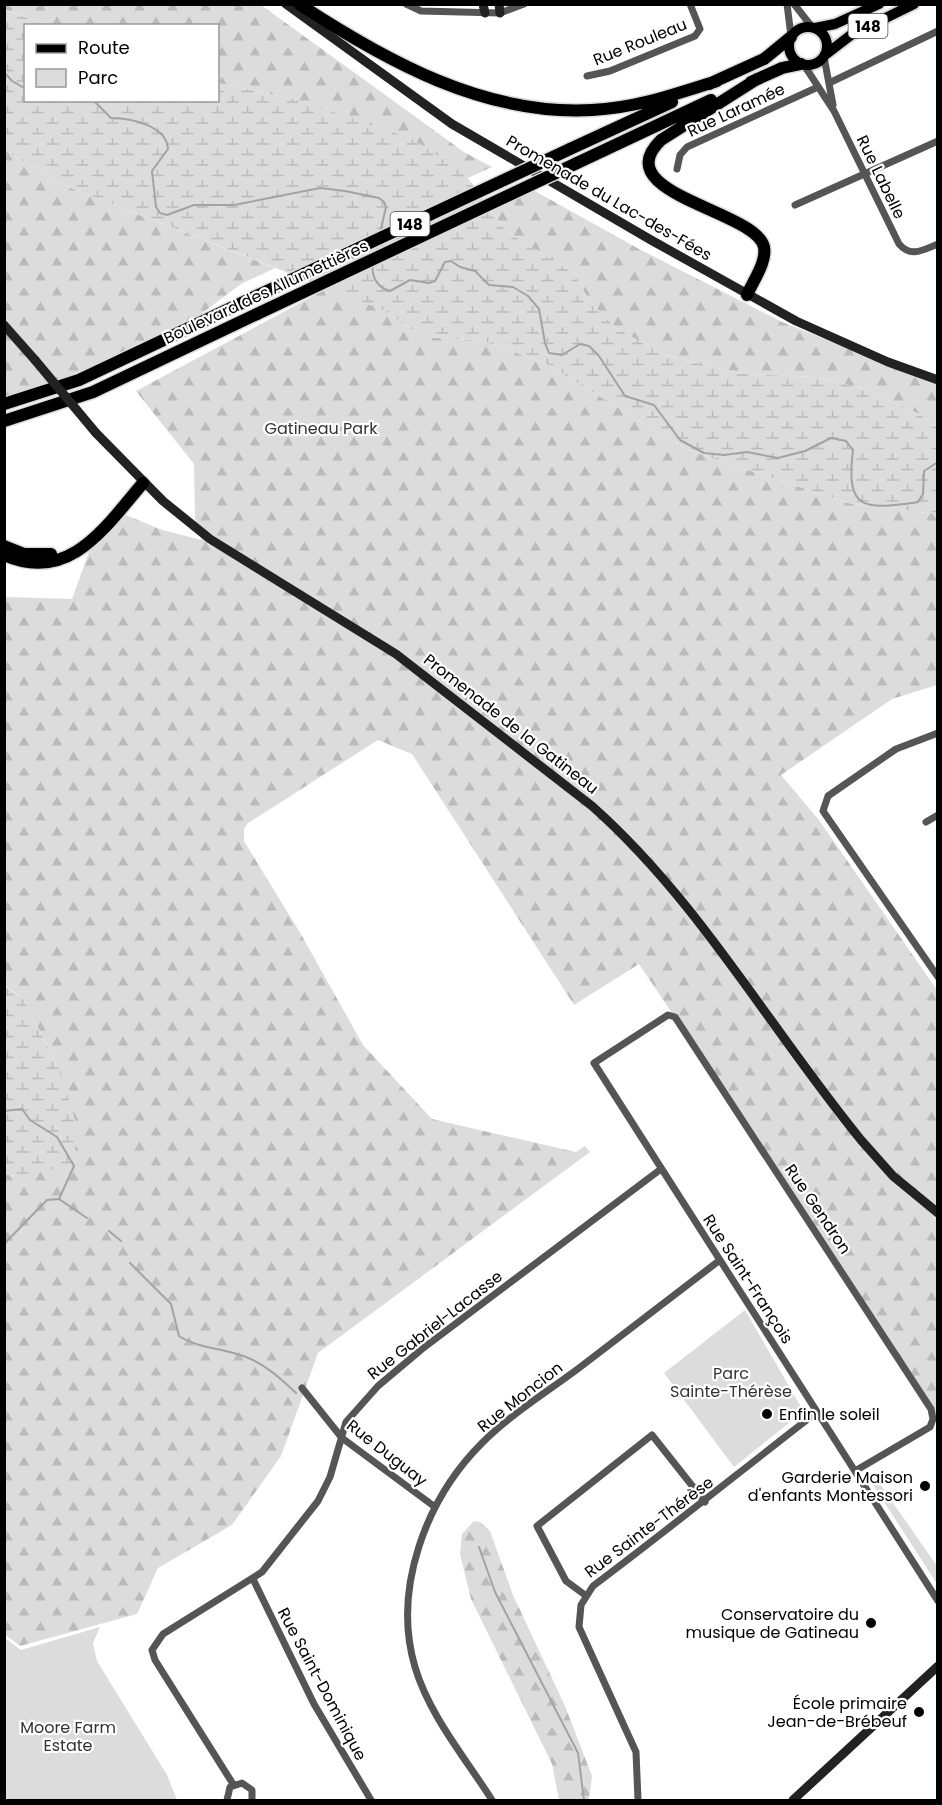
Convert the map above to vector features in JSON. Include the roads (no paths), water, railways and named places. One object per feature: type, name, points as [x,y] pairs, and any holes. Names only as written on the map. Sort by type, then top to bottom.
[{"type":"highway","points":[[299,4],[375,52],[411,69],[462,89],[532,107],[578,111],[619,108],[665,98],[717,81]]},
{"type":"highway","name":"Boulevard des Allumettières","points":[[4,404],[79,380],[717,81],[764,58],[791,37]]},
{"type":"highway","name":"Boulevard des Allumettières","points":[[7,421],[93,392],[756,79],[782,68],[802,64]]},
{"type":"highway","points":[[747,294],[765,252],[758,236],[662,186],[652,173],[649,161],[652,151],[661,140],[756,79]]},
{"type":"highway","points":[[4,546],[19,553],[40,555],[71,546],[92,530],[140,480]]},
{"type":"highway","points":[[4,555],[36,563],[59,560],[80,550],[96,537],[140,480]]},
{"type":"main road","name":"148","points":[[814,27],[844,21],[879,4]]},
{"type":"main road","name":"148","points":[[824,56],[846,38],[914,4]]},
{"type":"main road","points":[[814,27],[825,36],[827,49],[824,56],[813,65],[802,64],[790,53],[791,37],[799,29],[814,27]]},
{"type":"street","name":"Promenade du Lac-des-Fées","points":[[286,4],[452,124],[796,321],[938,380]]},
{"type":"street","points":[[406,4],[421,11],[500,9],[524,4]]},
{"type":"street","name":"Rue Rouleau","points":[[587,76],[610,71],[695,36],[700,29],[690,4]]},
{"type":"street","points":[[788,4],[791,37]]},
{"type":"street","points":[[794,4],[814,27]]},
{"type":"street","points":[[829,83],[938,31]]},
{"type":"street","name":"Rue Labelle","points":[[824,56],[834,111]]},
{"type":"street","name":"Rue Labelle","points":[[802,64],[834,111],[894,236],[908,251],[916,253],[938,244]]},
{"type":"street","name":"Rue Laramée","points":[[677,169],[680,155],[687,147],[818,87]]},
{"type":"street","points":[[795,206],[938,141]]},
{"type":"street","name":"Promenade de la Gatineau","points":[[4,325],[96,433],[140,480],[179,515],[224,548],[359,630],[411,665],[592,806],[621,832],[671,886],[861,1140],[893,1176],[938,1213]]},
{"type":"street","points":[[937,734],[896,749],[828,796],[823,807],[824,815],[938,977]]},
{"type":"street","points":[[927,822],[938,815]]},
{"type":"street","name":"Rue Gendron","points":[[594,1063],[668,1015],[675,1017],[857,1293],[931,1409],[933,1419],[930,1427],[855,1471]]},
{"type":"street","name":"Rue Saint-François","points":[[594,1063],[938,1601]]},
{"type":"street","name":"Rue Gabriel-Lacasse","points":[[252,1800],[253,1794],[249,1787],[242,1783],[233,1784],[152,1650],[163,1634],[253,1579],[268,1565],[318,1501],[330,1477],[349,1416],[404,1364],[661,1169]]},
{"type":"street","name":"Rue Moncion","points":[[492,1800],[424,1692],[411,1649],[407,1616],[408,1597],[419,1547],[435,1507],[458,1471],[491,1434],[720,1260]]},
{"type":"street","name":"Rue Duguay","points":[[302,1388],[342,1438],[435,1507]]},
{"type":"street","name":"Rue Sainte-Thérèse","points":[[638,1800],[636,1752],[579,1627],[580,1606],[585,1595],[817,1412]]},
{"type":"street","points":[[585,1595],[566,1581],[537,1526],[600,1474],[652,1435],[705,1502]]},
{"type":"street","name":"Rue Saint-Dominique","points":[[253,1579],[314,1704],[371,1800]]},
{"type":"street","points":[[793,1800],[938,1666]]},
{"type":"street","points":[[227,1800],[227,1791],[233,1784]]},
{"type":"waterway","points":[[4,72],[12,81],[24,88]]},
{"type":"waterway","points":[[95,102],[111,118],[147,125],[161,134],[166,141],[168,149],[152,171],[156,207],[160,213],[167,215],[194,205],[234,205],[320,188],[379,198],[386,207],[380,233]]},
{"type":"waterway","points":[[373,265],[376,281],[390,291],[410,280],[429,283],[435,281],[445,262],[451,261],[460,267],[475,271],[489,285],[513,287],[528,296],[539,309],[549,353],[562,355],[580,344],[589,346],[599,356],[625,396],[654,405],[680,440],[704,453],[724,455],[747,452],[778,458],[805,451],[831,438],[846,441],[853,450],[851,471],[852,486],[856,496],[863,502],[885,506],[918,502],[923,494],[924,471],[938,462]]},
{"type":"waterway","points":[[4,1111],[22,1109],[30,1120],[57,1137],[74,1166],[59,1199]]},
{"type":"waterway","points":[[4,1244],[47,1200],[59,1199],[87,1218]]},
{"type":"waterway","points":[[109,1231],[121,1241]]},
{"type":"waterway","points":[[130,1263],[171,1304],[179,1336],[195,1344],[253,1360],[272,1372],[296,1393]]},
{"type":"waterway","points":[[479,1547],[495,1592],[578,1753],[584,1800]]},
{"type":"place","name":"Enfin le soleil","points":[[767,1414]]},
{"type":"place","name":"Garderie Maison d'enfants Montessori","points":[[925,1486]]},
{"type":"place","name":"Conservatoire du musique de Gatineau","points":[[871,1623]]},
{"type":"place","name":"École primaire Jean-de-Brébeuf","points":[[919,1712]]},
{"type":"park label","name":"Gatineau Park","points":[[321,428]]},
{"type":"park label","name":"Parc Sainte-Thérèse","points":[[731,1382]]},
{"type":"park label","name":"Moore Farm Estate","points":[[68,1736]]}]
